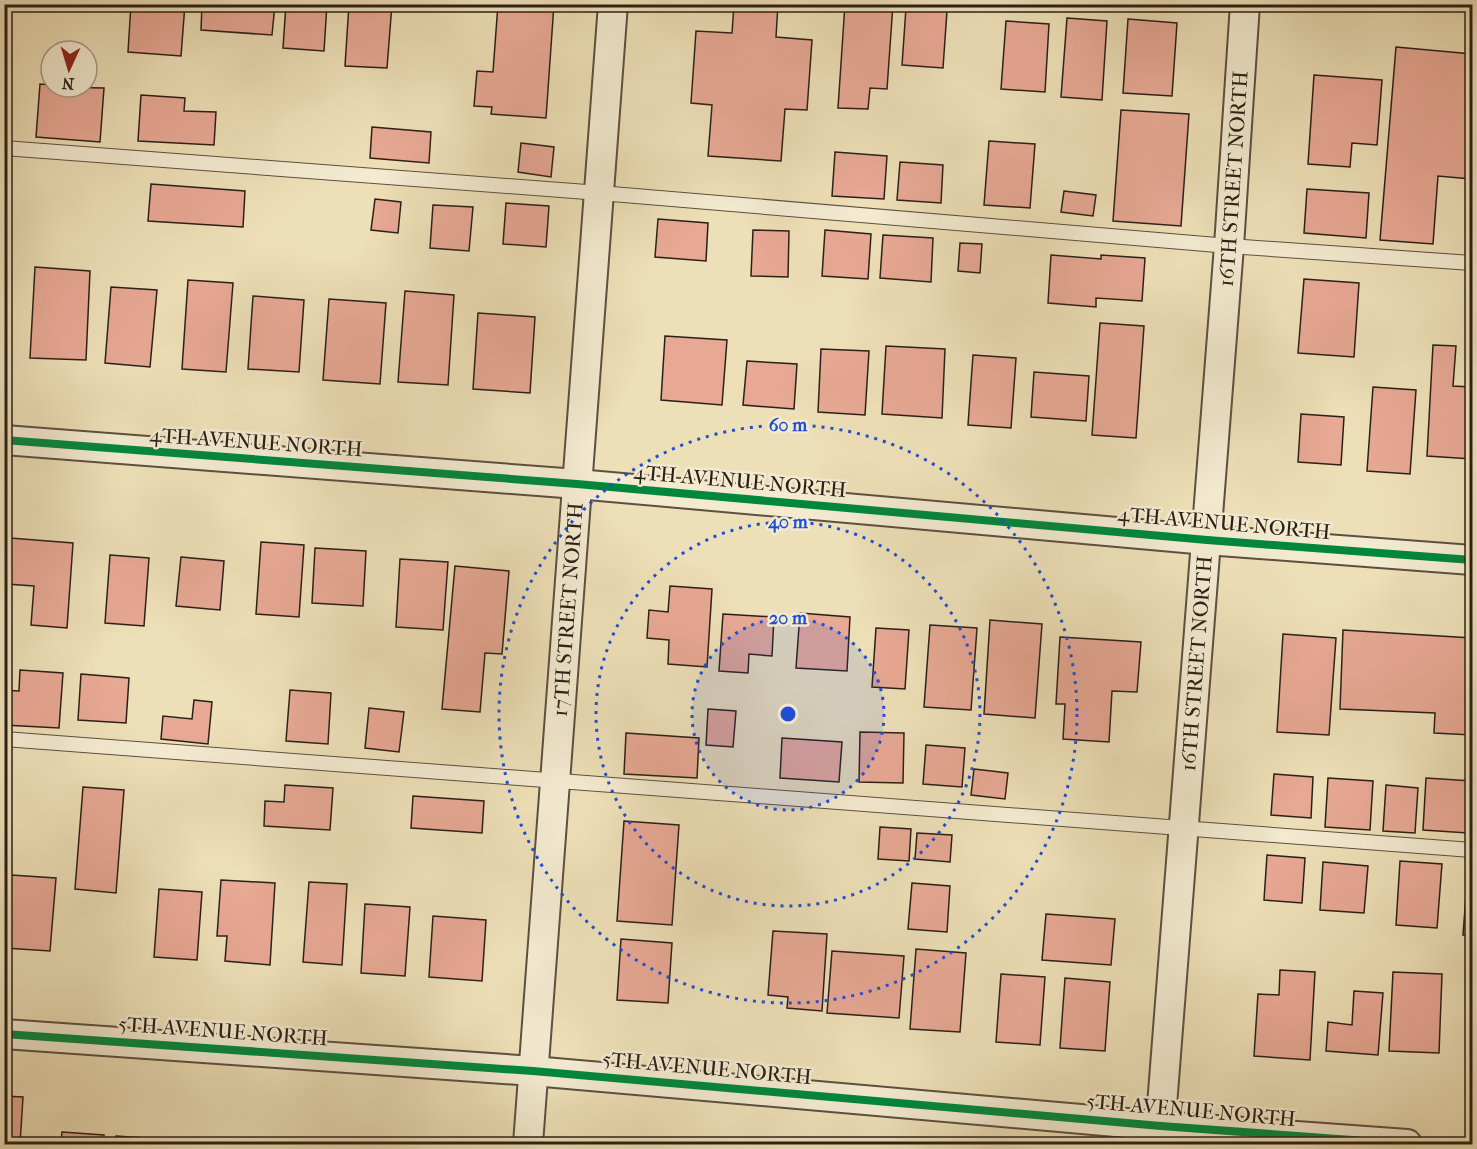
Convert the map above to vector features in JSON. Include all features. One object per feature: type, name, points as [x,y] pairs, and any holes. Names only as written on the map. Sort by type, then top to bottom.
[{"type":"street","name":"17TH STREET NORTH","points":[[528,1144],[613,4]]},
{"type":"street","name":"16TH STREET NORTH","points":[[1160,1135],[1207,540],[1245,4]]},
{"type":"street","name":"4TH AVENUE NORTH","points":[[4,440],[577,484],[1207,540],[1473,560]]},
{"type":"street","name":"5TH AVENUE NORTH","points":[[4,1034],[533,1071],[1160,1135],[1407,1144]]},
{"type":"lane","points":[[4,148],[600,193],[1229,246],[1473,263]]},
{"type":"lane","points":[[4,739],[1473,850]]},
{"type":"building","points":[[131,4],[185,4],[181,56],[128,52]]},
{"type":"building","points":[[202,4],[275,4],[272,35],[201,30]]},
{"type":"building","points":[[286,4],[327,4],[324,51],[283,48]]},
{"type":"building","points":[[349,4],[392,4],[387,68],[345,66]]},
{"type":"building","points":[[498,4],[554,4],[546,118],[491,114],[492,107],[474,106],[477,71],[493,72]]},
{"type":"building","points":[[734,4],[778,4],[776,37],[812,40],[807,110],[785,109],[781,161],[708,156],[712,105],[691,103],[696,31],[732,33]]},
{"type":"building","points":[[845,4],[893,4],[887,89],[870,88],[868,109],[838,108]]},
{"type":"building","points":[[906,8],[947,11],[943,68],[902,65]]},
{"type":"building","points":[[1067,18],[1107,21],[1102,100],[1061,97]]},
{"type":"building","points":[[1128,19],[1177,23],[1172,96],[1123,93]]},
{"type":"building","points":[[1006,21],[1049,24],[1045,92],[1001,89]]},
{"type":"building","points":[[1396,47],[1472,54],[1472,226],[1467,226],[1471,179],[1438,176],[1433,244],[1380,240]]},
{"type":"building","points":[[1314,75],[1382,80],[1377,145],[1352,143],[1350,167],[1308,164]]},
{"type":"building","points":[[99,88],[104,88],[100,142],[36,137],[39,97],[99,99]]},
{"type":"building","points":[[141,95],[185,98],[184,111],[216,112],[214,145],[138,141]]},
{"type":"building","points":[[1121,110],[1189,114],[1181,226],[1113,221]]},
{"type":"building","points":[[372,127],[431,132],[429,163],[370,158]]},
{"type":"building","points":[[989,141],[1035,144],[1030,208],[984,205]]},
{"type":"building","points":[[521,143],[554,147],[551,177],[518,172]]},
{"type":"building","points":[[835,152],[887,156],[884,199],[832,196]]},
{"type":"building","points":[[900,162],[943,165],[941,203],[897,200]]},
{"type":"building","points":[[151,184],[245,191],[243,227],[148,221]]},
{"type":"building","points":[[1307,189],[1369,193],[1366,238],[1304,233]]},
{"type":"building","points":[[1064,191],[1096,195],[1093,216],[1061,212]]},
{"type":"building","points":[[375,199],[401,202],[398,233],[371,230]]},
{"type":"building","points":[[506,203],[549,206],[546,247],[503,244]]},
{"type":"building","points":[[433,205],[473,207],[469,251],[430,248]]},
{"type":"building","points":[[658,219],[708,223],[706,261],[655,257]]},
{"type":"building","points":[[753,230],[789,231],[788,277],[751,276]]},
{"type":"building","points":[[825,230],[871,234],[868,279],[822,276]]},
{"type":"building","points":[[883,235],[933,238],[931,282],[880,278]]},
{"type":"building","points":[[960,243],[982,244],[980,273],[958,271]]},
{"type":"building","points":[[1051,255],[1101,259],[1101,255],[1145,258],[1142,301],[1096,298],[1096,307],[1048,303]]},
{"type":"building","points":[[35,267],[90,271],[86,360],[30,358]]},
{"type":"building","points":[[1304,279],[1359,283],[1354,357],[1298,353]]},
{"type":"building","points":[[188,280],[233,283],[226,372],[182,369]]},
{"type":"building","points":[[111,287],[157,290],[150,367],[105,363]]},
{"type":"building","points":[[405,291],[454,295],[448,385],[398,382]]},
{"type":"building","points":[[253,296],[304,300],[299,372],[248,369]]},
{"type":"building","points":[[329,299],[386,303],[380,384],[323,380]]},
{"type":"building","points":[[478,313],[535,317],[530,393],[473,389]]},
{"type":"building","points":[[1100,323],[1144,326],[1136,438],[1092,435]]},
{"type":"building","points":[[665,336],[727,340],[722,405],[661,400]]},
{"type":"building","points":[[1433,345],[1456,346],[1453,386],[1472,387],[1472,459],[1427,456]]},
{"type":"building","points":[[886,346],[945,349],[942,418],[882,414]]},
{"type":"building","points":[[821,349],[869,351],[865,415],[818,412]]},
{"type":"building","points":[[973,355],[1016,358],[1011,428],[968,425]]},
{"type":"building","points":[[747,361],[797,364],[794,409],[743,405]]},
{"type":"building","points":[[1034,372],[1089,376],[1086,421],[1031,417]]},
{"type":"building","points":[[1373,387],[1416,390],[1410,474],[1367,471]]},
{"type":"building","points":[[1301,414],[1344,417],[1341,465],[1298,462]]},
{"type":"building","points":[[10,538],[73,543],[67,628],[31,625],[34,586],[6,584]]},
{"type":"building","points":[[261,542],[304,545],[299,617],[256,614]]},
{"type":"building","points":[[315,548],[366,551],[363,606],[312,603]]},
{"type":"building","points":[[110,555],[149,558],[144,626],[105,623]]},
{"type":"building","points":[[181,557],[224,561],[220,610],[176,606]]},
{"type":"building","points":[[400,559],[448,562],[443,630],[396,627]]},
{"type":"building","points":[[455,566],[509,571],[502,654],[485,653],[480,712],[442,709]]},
{"type":"building","points":[[670,586],[712,589],[707,667],[668,664],[669,640],[647,638],[649,610],[668,612]]},
{"type":"building","points":[[800,613],[850,617],[847,671],[796,668]]},
{"type":"building","points":[[723,614],[774,617],[772,656],[749,654],[748,673],[719,671]]},
{"type":"building","points":[[990,620],[1042,624],[1035,718],[984,714]]},
{"type":"building","points":[[930,625],[977,628],[971,710],[924,707]]},
{"type":"building","points":[[876,628],[909,630],[905,689],[872,687]]},
{"type":"building","points":[[1343,630],[1472,638],[1472,735],[1434,733],[1435,713],[1340,709]]},
{"type":"building","points":[[1283,634],[1336,638],[1329,735],[1277,732]]},
{"type":"building","points":[[1060,637],[1141,642],[1137,692],[1112,691],[1109,742],[1063,739],[1065,704],[1056,704]]},
{"type":"building","points":[[20,670],[63,673],[59,728],[4,725],[4,690],[19,691]]},
{"type":"building","points":[[81,674],[129,678],[126,723],[78,720]]},
{"type":"building","points":[[290,690],[331,693],[328,744],[286,741]]},
{"type":"building","points":[[194,700],[212,702],[208,744],[161,739],[163,716],[192,719]]},
{"type":"building","points":[[369,708],[404,712],[399,752],[365,748]]},
{"type":"building","points":[[708,709],[736,711],[733,747],[706,745]]},
{"type":"building","points":[[860,732],[904,733],[903,783],[859,782]]},
{"type":"building","points":[[626,733],[699,738],[697,778],[624,774]]},
{"type":"building","points":[[782,738],[842,742],[839,782],[780,778]]},
{"type":"building","points":[[926,745],[965,748],[962,787],[923,784]]},
{"type":"building","points":[[974,769],[1008,773],[1005,799],[971,795]]},
{"type":"building","points":[[1274,774],[1313,777],[1311,818],[1271,815]]},
{"type":"building","points":[[1328,778],[1373,781],[1370,830],[1325,827]]},
{"type":"building","points":[[1426,778],[1472,781],[1468,833],[1423,830]]},
{"type":"building","points":[[285,785],[333,788],[330,830],[264,826],[265,801],[284,802]]},
{"type":"building","points":[[1386,785],[1418,788],[1415,833],[1383,831]]},
{"type":"building","points":[[83,787],[124,790],[116,893],[75,889]]},
{"type":"building","points":[[413,796],[484,801],[482,833],[411,828]]},
{"type":"building","points":[[624,821],[679,825],[672,925],[617,921]]},
{"type":"building","points":[[880,827],[911,829],[909,861],[878,859]]},
{"type":"building","points":[[917,833],[952,835],[950,862],[915,859]]},
{"type":"building","points":[[1267,855],[1305,858],[1302,903],[1264,900]]},
{"type":"building","points":[[1400,861],[1442,864],[1437,928],[1396,925]]},
{"type":"building","points":[[1323,862],[1368,866],[1364,913],[1320,910]]},
{"type":"building","points":[[11,875],[56,878],[50,951],[5,948]]},
{"type":"building","points":[[221,880],[275,883],[270,965],[225,961],[227,936],[217,936]]},
{"type":"building","points":[[309,882],[347,884],[342,965],[303,962]]},
{"type":"building","points":[[1467,882],[1472,882],[1472,936],[1463,935]]},
{"type":"building","points":[[912,883],[950,886],[947,932],[908,929]]},
{"type":"building","points":[[159,889],[202,892],[197,960],[154,957]]},
{"type":"building","points":[[365,904],[410,907],[405,976],[361,973]]},
{"type":"building","points":[[1046,914],[1115,919],[1111,965],[1042,960]]},
{"type":"building","points":[[433,916],[486,920],[482,981],[429,977]]},
{"type":"building","points":[[773,931],[827,934],[822,1011],[787,1008],[788,997],[768,995]]},
{"type":"building","points":[[621,939],[672,943],[668,1003],[617,1000]]},
{"type":"building","points":[[916,949],[966,953],[960,1032],[910,1029]]},
{"type":"building","points":[[832,951],[904,956],[899,1018],[827,1013]]},
{"type":"building","points":[[1280,970],[1315,972],[1310,1060],[1254,1056],[1258,994],[1279,995]]},
{"type":"building","points":[[1393,972],[1442,974],[1439,1053],[1389,1051]]},
{"type":"building","points":[[1001,974],[1045,977],[1040,1045],[996,1042]]},
{"type":"building","points":[[1065,978],[1110,982],[1105,1051],[1060,1048]]},
{"type":"building","points":[[1354,991],[1383,993],[1378,1055],[1326,1051],[1328,1022],[1352,1025]]},
{"type":"building","points":[[4,1096],[23,1097],[20,1144],[4,1144]]},
{"type":"building","points":[[62,1132],[104,1135],[103,1144],[61,1144]]},
{"type":"building","points":[[116,1136],[176,1140],[175,1144],[115,1144]]},
{"type":"building","points":[[205,1142],[244,1144],[205,1144]]},
{"type":"building","points":[[263,1142],[299,1144],[263,1144]]},
{"type":"cycle path","points":[[4,440],[577,484],[1207,540],[1472,560]]},
{"type":"cycle path","points":[[4,1034],[533,1071],[1161,1126],[1407,1144]]}]
